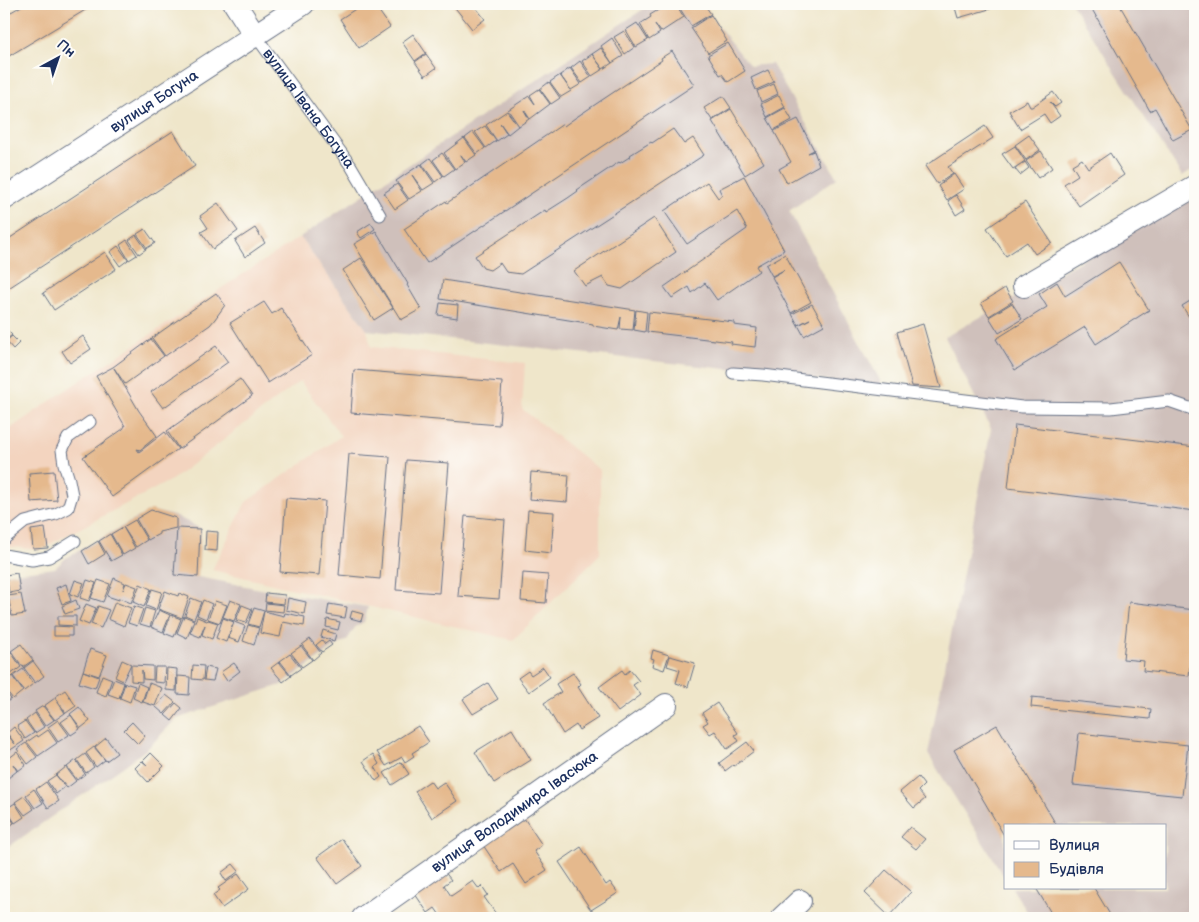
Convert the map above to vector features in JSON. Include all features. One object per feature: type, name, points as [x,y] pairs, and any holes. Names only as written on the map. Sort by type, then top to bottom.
[{"type":"street","name":"вулиця Івана Богуна","points":[[235,4],[255,35]]},
{"type":"street","name":"вулиця Богуна","points":[[4,199],[303,4]]},
{"type":"street","points":[[1024,286],[1195,186]]},
{"type":"street","name":"вулиця Володимира Івасюка","points":[[363,918],[666,705]]},
{"type":"street","points":[[782,918],[800,901]]},
{"type":"lane","name":"вулиця Івана Богуна","points":[[255,35],[351,166],[380,214]]},
{"type":"lane","points":[[733,373],[1022,407],[1110,408],[1169,400],[1195,410]]},
{"type":"lane","points":[[4,539],[25,522],[56,514],[68,508],[72,496],[62,450],[68,438],[90,422]]},
{"type":"lane","points":[[4,554],[32,560],[49,557],[75,541]]},
{"type":"shaded area","points":[[651,4],[701,4],[750,66],[772,64],[837,178],[789,211],[883,386],[367,330],[300,237]]},
{"type":"shaded area","points":[[1072,4],[1195,4],[1195,168],[1182,176]]},
{"type":"shaded area","points":[[1195,197],[1195,918],[1031,918],[1013,890],[1166,890],[1166,824],[1004,824],[1004,876],[928,754],[991,429],[945,337]]},
{"type":"shaded area","points":[[300,237],[367,330],[371,347],[525,363],[522,409],[600,470],[600,554],[513,640],[212,570],[246,502],[341,436],[300,381],[173,479],[39,550],[4,546],[4,433],[69,388]]},
{"type":"shaded area","points":[[151,510],[178,517],[201,529],[198,577],[368,607],[364,622],[356,626],[347,640],[281,685],[176,719],[148,748],[4,850],[4,595],[9,594],[6,574],[55,568],[66,558]]},
{"type":"building","points":[[25,4],[91,4],[92,6],[4,59],[4,16]]},
{"type":"building","points":[[363,4],[374,4],[390,27],[359,48],[340,19]]},
{"type":"building","points":[[452,4],[473,4],[485,19],[472,29]]},
{"type":"building","points":[[668,4],[675,4],[684,17],[661,32],[655,24],[660,33],[649,40],[640,24],[651,17],[650,15]]},
{"type":"building","points":[[677,4],[704,4],[711,14],[691,26]]},
{"type":"building","points":[[954,4],[992,4],[993,8],[958,18]]},
{"type":"building","points":[[1089,4],[1119,4],[1192,130],[1173,140],[1155,108],[1150,111]]},
{"type":"building","points":[[711,15],[727,41],[708,53],[691,28]]},
{"type":"building","points":[[637,23],[648,40],[636,47],[626,30]]},
{"type":"building","points":[[624,31],[635,47],[625,54],[614,37]]},
{"type":"building","points":[[413,34],[426,53],[415,61],[402,42]]},
{"type":"building","points":[[612,38],[623,56],[612,63],[601,46]]},
{"type":"building","points":[[728,43],[745,71],[728,82],[722,74],[720,75],[708,55]]},
{"type":"building","points":[[601,48],[612,63],[603,69],[592,54]]},
{"type":"building","points":[[672,51],[694,85],[427,263],[404,229],[446,201],[447,203],[563,124],[564,126],[662,60],[661,58]]},
{"type":"building","points":[[426,54],[436,68],[425,76],[415,62]]},
{"type":"building","points":[[592,54],[603,69],[592,76],[582,61]]},
{"type":"building","points":[[580,61],[591,77],[582,83],[571,68]]},
{"type":"building","points":[[570,68],[581,84],[571,90],[560,75]]},
{"type":"building","points":[[768,70],[774,82],[756,90],[751,78]]},
{"type":"building","points":[[560,75],[571,91],[561,97],[550,82]]},
{"type":"building","points":[[549,82],[560,98],[551,104],[540,89]]},
{"type":"building","points":[[774,84],[778,94],[761,102],[757,91]]},
{"type":"building","points":[[539,89],[550,104],[530,119],[524,110],[529,119],[519,126],[508,110],[529,96],[535,104],[530,95]]},
{"type":"building","points":[[1053,92],[1061,103],[1055,107],[1050,102],[1060,116],[1050,123],[1044,114],[1020,129],[1009,111],[1027,101],[1030,107],[1032,107]]},
{"type":"building","points":[[779,95],[785,107],[767,117],[761,104]]},
{"type":"building","points":[[723,96],[731,108],[712,120],[704,108]]},
{"type":"building","points":[[785,108],[792,120],[774,130],[767,118]]},
{"type":"building","points":[[731,109],[764,163],[745,175],[712,121]]},
{"type":"building","points":[[507,111],[518,126],[508,134],[500,123],[507,134],[497,141],[486,125]]},
{"type":"building","points":[[798,119],[814,150],[808,153],[814,151],[819,165],[787,183],[779,169],[791,162],[774,131]]},
{"type":"building","points":[[485,126],[496,141],[486,148],[475,132]]},
{"type":"building","points":[[985,126],[993,138],[948,167],[953,174],[937,184],[925,166]]},
{"type":"building","points":[[673,129],[684,144],[693,138],[704,155],[521,274],[506,272],[500,263],[490,270],[483,268],[475,256]]},
{"type":"building","points":[[173,131],[195,166],[4,291],[4,242]]},
{"type":"building","points":[[473,132],[485,148],[477,154],[465,138]]},
{"type":"building","points":[[1029,135],[1040,150],[1026,160],[1015,145]]},
{"type":"building","points":[[464,138],[476,155],[466,162],[461,155],[465,162],[455,169],[444,153]]},
{"type":"building","points":[[1015,146],[1025,161],[1013,169],[1002,154]]},
{"type":"building","points":[[1041,151],[1052,168],[1038,178],[1026,161]]},
{"type":"building","points":[[442,153],[454,169],[444,176],[433,160]]},
{"type":"building","points":[[1110,153],[1124,175],[1079,206],[1064,184],[1078,175],[1072,165],[1082,159],[1088,168]]},
{"type":"building","points":[[430,158],[443,176],[435,182],[422,164]]},
{"type":"building","points":[[1025,162],[1029,168],[1020,175],[1015,169]]},
{"type":"building","points":[[421,164],[434,183],[423,190],[412,175],[422,191],[409,199],[396,181]]},
{"type":"building","points":[[954,174],[964,189],[947,200],[938,186]]},
{"type":"building","points":[[744,176],[784,250],[756,266],[759,271],[717,300],[705,283],[692,293],[689,287],[672,298],[664,287],[747,229],[737,211],[687,244],[664,211],[707,182],[718,198],[722,195],[719,189]]},
{"type":"building","points":[[397,184],[408,200],[395,209],[384,193]]},
{"type":"building","points":[[956,195],[965,209],[956,215],[948,201]]},
{"type":"building","points":[[1025,202],[1052,243],[1035,254],[1027,242],[1006,256],[987,228]]},
{"type":"building","points":[[218,203],[238,231],[213,249],[201,232],[208,228],[200,216]]},
{"type":"building","points":[[654,218],[676,252],[622,289],[609,286],[603,277],[585,286],[574,271]]},
{"type":"building","points":[[371,223],[375,229],[361,238],[357,232]]},
{"type":"building","points":[[255,228],[265,243],[245,257],[235,241]]},
{"type":"building","points":[[145,229],[155,243],[147,248],[137,234]]},
{"type":"building","points":[[376,231],[421,309],[401,320],[354,244]]},
{"type":"building","points":[[136,235],[146,249],[139,254],[129,240]]},
{"type":"building","points":[[127,240],[137,255],[129,260],[120,245]]},
{"type":"building","points":[[118,246],[128,260],[120,266],[110,252]]},
{"type":"building","points":[[105,252],[116,269],[54,310],[43,293]]},
{"type":"building","points":[[785,254],[811,302],[791,313],[772,277],[784,270],[772,276],[766,265]]},
{"type":"building","points":[[361,258],[393,308],[374,320],[343,270]]},
{"type":"building","points":[[1119,262],[1149,310],[1096,344],[1085,327],[1015,370],[996,339],[1047,307],[1039,294],[1057,282],[1065,296]]},
{"type":"building","points":[[443,280],[635,310],[633,330],[620,329],[621,317],[618,330],[593,326],[593,324],[440,299]]},
{"type":"building","points":[[1005,288],[1013,301],[989,316],[981,303]]},
{"type":"building","points":[[216,293],[225,305],[215,319],[210,325],[165,356],[152,338]]},
{"type":"building","points":[[1195,298],[1195,326],[1182,306]]},
{"type":"building","points":[[264,302],[272,314],[281,308],[312,355],[268,383],[230,323]]},
{"type":"building","points":[[440,303],[458,305],[457,318],[438,315]]},
{"type":"building","points":[[1012,303],[1022,319],[999,333],[989,317]]},
{"type":"building","points":[[812,304],[824,325],[804,336],[792,314]]},
{"type":"building","points":[[636,310],[647,312],[645,332],[634,330]]},
{"type":"building","points":[[649,312],[734,322],[734,325],[757,328],[755,347],[731,344],[732,342],[647,332]]},
{"type":"building","points":[[923,324],[941,388],[912,386],[897,332]]},
{"type":"building","points":[[6,329],[12,335],[5,341],[4,332]]},
{"type":"building","points":[[12,336],[19,343],[13,349],[6,341]]},
{"type":"building","points":[[83,336],[91,349],[70,363],[62,351]]},
{"type":"building","points":[[151,339],[164,356],[125,384],[114,368],[139,411],[157,436],[140,450],[137,449],[139,452],[165,432],[178,449],[112,497],[83,457],[125,426],[96,376],[113,367]]},
{"type":"building","points":[[216,346],[228,362],[163,408],[151,392]]},
{"type":"building","points":[[354,370],[502,382],[499,425],[351,413]]},
{"type":"building","points":[[240,379],[252,396],[179,449],[167,431]]},
{"type":"building","points":[[1015,425],[1195,447],[1195,511],[1008,488]]},
{"type":"building","points":[[349,454],[390,457],[380,579],[339,575]]},
{"type":"building","points":[[406,460],[449,463],[439,593],[396,590]]},
{"type":"building","points":[[4,467],[6,467],[6,513],[4,513]]},
{"type":"building","points":[[54,471],[57,500],[31,502],[29,473]]},
{"type":"building","points":[[531,472],[569,475],[567,502],[529,499]]},
{"type":"building","points":[[286,498],[325,501],[319,575],[280,572]]},
{"type":"building","points":[[151,510],[176,518],[176,528],[159,532],[159,534],[148,540],[136,519]]},
{"type":"building","points":[[528,510],[554,512],[551,553],[525,550]]},
{"type":"building","points":[[465,516],[505,520],[499,599],[458,596]]},
{"type":"building","points":[[135,520],[147,540],[136,547],[123,527]]},
{"type":"building","points":[[123,527],[135,548],[123,555],[111,534]]},
{"type":"building","points":[[45,528],[48,548],[33,549],[31,530]]},
{"type":"building","points":[[177,528],[200,529],[198,577],[174,575]]},
{"type":"building","points":[[206,531],[218,532],[217,551],[205,550]]},
{"type":"building","points":[[110,534],[122,555],[111,561],[99,541]]},
{"type":"building","points":[[98,541],[105,554],[89,564],[82,551]]},
{"type":"building","points":[[17,573],[20,591],[9,593],[6,575]]},
{"type":"building","points":[[523,573],[548,575],[546,603],[521,601]]},
{"type":"building","points":[[114,578],[125,583],[123,590],[126,583],[137,587],[131,603],[107,596]]},
{"type":"building","points":[[75,580],[84,583],[78,597],[70,594]]},
{"type":"building","points":[[87,580],[96,583],[89,601],[80,598]]},
{"type":"building","points":[[98,580],[110,584],[103,602],[91,598]]},
{"type":"building","points":[[66,584],[71,601],[62,604],[56,588]]},
{"type":"building","points":[[140,584],[151,589],[144,607],[133,602]]},
{"type":"building","points":[[152,589],[162,592],[156,610],[146,606]]},
{"type":"building","points":[[165,591],[178,596],[179,593],[189,597],[182,618],[158,609]]},
{"type":"building","points":[[266,593],[285,595],[284,604],[265,602]]},
{"type":"building","points":[[21,594],[25,614],[12,616],[8,596]]},
{"type":"building","points":[[191,598],[201,602],[194,619],[185,615]]},
{"type":"building","points":[[288,598],[306,602],[304,614],[286,610]]},
{"type":"building","points":[[4,600],[8,600],[10,616],[4,617]]},
{"type":"building","points":[[76,600],[79,609],[65,614],[62,606]]},
{"type":"building","points":[[203,600],[212,604],[206,619],[197,615]]},
{"type":"building","points":[[230,600],[241,604],[234,621],[223,617]]},
{"type":"building","points":[[215,601],[227,605],[220,623],[208,619]]},
{"type":"building","points":[[115,602],[131,608],[124,626],[108,619]]},
{"type":"building","points":[[1129,602],[1195,610],[1195,668],[1190,667],[1189,676],[1143,671],[1144,661],[1123,659]]},
{"type":"building","points":[[266,603],[284,605],[283,612],[265,610]]},
{"type":"building","points":[[86,604],[96,608],[89,625],[79,621]]},
{"type":"building","points":[[329,604],[347,607],[345,618],[327,615]]},
{"type":"building","points":[[242,605],[252,609],[246,623],[236,620]]},
{"type":"building","points":[[98,606],[109,610],[101,628],[91,624]]},
{"type":"building","points":[[134,606],[143,609],[137,626],[128,623]]},
{"type":"building","points":[[145,608],[155,611],[150,627],[140,624]]},
{"type":"building","points":[[254,608],[264,611],[259,627],[248,624]]},
{"type":"building","points":[[159,610],[170,615],[163,632],[151,627]]},
{"type":"building","points":[[264,611],[284,616],[285,613],[305,617],[304,626],[283,622],[280,637],[260,633]]},
{"type":"building","points":[[352,611],[363,614],[361,621],[350,618]]},
{"type":"building","points":[[171,615],[181,619],[174,637],[164,633]]},
{"type":"building","points":[[58,616],[76,616],[76,626],[58,625]]},
{"type":"building","points":[[184,616],[194,620],[187,638],[177,633]]},
{"type":"building","points":[[197,617],[218,623],[212,639],[202,635],[205,625],[200,637],[190,633]]},
{"type":"building","points":[[223,618],[234,622],[226,642],[216,638]]},
{"type":"building","points":[[327,619],[340,622],[338,630],[326,627]]},
{"type":"building","points":[[234,622],[245,626],[239,642],[228,638]]},
{"type":"building","points":[[248,625],[259,628],[254,645],[243,641]]},
{"type":"building","points":[[54,626],[72,627],[72,636],[54,636]]},
{"type":"building","points":[[323,630],[336,634],[334,641],[321,637]]},
{"type":"building","points":[[310,639],[321,653],[313,660],[302,645]]},
{"type":"building","points":[[322,640],[325,644],[329,641],[332,645],[322,652],[316,645]]},
{"type":"building","points":[[21,644],[33,660],[23,667],[11,651]]},
{"type":"building","points":[[301,646],[312,660],[302,667],[291,653]]},
{"type":"building","points":[[90,649],[107,655],[99,676],[83,671]]},
{"type":"building","points":[[653,650],[669,655],[664,670],[652,666],[654,659],[651,658]]},
{"type":"building","points":[[11,652],[21,667],[4,679],[4,664],[8,669],[4,662],[4,657]]},
{"type":"building","points":[[290,654],[301,668],[291,675],[280,661]]},
{"type":"building","points":[[670,656],[695,663],[688,687],[676,683],[680,670],[667,666]]},
{"type":"building","points":[[122,660],[131,664],[123,681],[115,677]]},
{"type":"building","points":[[33,661],[44,676],[35,683],[24,668]]},
{"type":"building","points":[[279,662],[291,676],[283,682],[271,668]]},
{"type":"building","points":[[234,663],[240,671],[227,681],[221,672]]},
{"type":"building","points":[[131,665],[153,666],[153,680],[143,679],[142,670],[142,682],[131,681]]},
{"type":"building","points":[[193,665],[204,666],[203,680],[192,679]]},
{"type":"building","points":[[155,667],[165,667],[164,683],[154,682]]},
{"type":"building","points":[[206,667],[216,669],[213,681],[204,680]]},
{"type":"building","points":[[543,667],[550,677],[529,692],[518,678],[528,671],[531,675]]},
{"type":"building","points":[[167,668],[177,669],[176,691],[166,690]]},
{"type":"building","points":[[23,669],[33,684],[24,691],[13,676]]},
{"type":"building","points":[[622,670],[625,674],[630,670],[639,681],[633,685],[641,695],[618,712],[599,687]]},
{"type":"building","points":[[83,671],[99,677],[95,688],[79,683]]},
{"type":"building","points":[[573,673],[581,684],[578,687],[598,718],[579,730],[576,725],[563,734],[544,703],[561,692],[556,684]]},
{"type":"building","points":[[102,675],[112,679],[106,696],[96,692]]},
{"type":"building","points":[[12,676],[23,691],[13,699],[4,688],[4,683]]},
{"type":"building","points":[[178,676],[190,677],[189,695],[177,694]]},
{"type":"building","points":[[114,679],[124,683],[119,698],[108,694]]},
{"type":"building","points":[[125,683],[135,686],[130,702],[120,698]]},
{"type":"building","points":[[138,683],[147,687],[142,702],[133,698]]},
{"type":"building","points":[[149,683],[162,688],[155,706],[143,702]]},
{"type":"building","points":[[488,683],[498,699],[473,714],[463,699]]},
{"type":"building","points":[[4,690],[11,699],[4,704]]},
{"type":"building","points":[[65,690],[76,706],[66,713],[55,697]]},
{"type":"building","points":[[166,695],[175,702],[164,714],[156,707]]},
{"type":"building","points":[[1032,697],[1151,709],[1150,719],[1031,707]]},
{"type":"building","points":[[55,698],[65,713],[55,720],[44,706]]},
{"type":"building","points":[[176,703],[182,708],[172,721],[165,715]]},
{"type":"building","points":[[717,703],[738,733],[735,735],[739,741],[727,749],[715,731],[710,734],[703,725],[708,722],[702,713]]},
{"type":"building","points":[[43,706],[54,720],[45,726],[35,711]]},
{"type":"building","points":[[79,707],[90,721],[81,728],[70,714]]},
{"type":"building","points":[[35,713],[44,727],[35,733],[26,720]]},
{"type":"building","points":[[71,715],[80,729],[71,735],[61,722]]},
{"type":"building","points":[[58,720],[69,735],[58,742],[48,727]]},
{"type":"building","points":[[25,721],[34,733],[25,739],[17,726]]},
{"type":"building","points":[[132,722],[145,736],[138,744],[124,730]]},
{"type":"building","points":[[997,725],[1056,824],[1004,824],[1004,835],[954,750]]},
{"type":"building","points":[[418,726],[429,742],[412,753],[414,756],[405,762],[402,757],[386,766],[377,752]]},
{"type":"building","points":[[14,727],[24,741],[6,753],[4,750],[4,735],[6,733],[15,744],[7,733]]},
{"type":"building","points":[[512,729],[531,760],[494,783],[475,752]]},
{"type":"building","points":[[48,730],[57,743],[38,756],[27,742]]},
{"type":"building","points":[[1079,733],[1188,745],[1182,796],[1073,785]]},
{"type":"building","points":[[106,738],[117,753],[106,761],[95,747]]},
{"type":"building","points":[[747,742],[754,751],[725,771],[719,763]]},
{"type":"building","points":[[26,743],[37,757],[28,764],[17,749]]},
{"type":"building","points":[[94,747],[105,760],[96,767],[86,753]]},
{"type":"building","points":[[17,752],[26,765],[18,771],[13,764],[17,771],[8,778],[4,772],[4,756],[8,759]]},
{"type":"building","points":[[151,753],[164,766],[148,782],[135,768],[142,761],[147,765],[143,761]]},
{"type":"building","points":[[85,754],[94,767],[86,773],[77,760]]},
{"type":"building","points":[[373,754],[379,764],[375,767],[381,777],[376,781],[363,761]]},
{"type":"building","points":[[76,760],[85,774],[77,780],[67,767]]},
{"type":"building","points":[[401,762],[409,774],[392,785],[384,773]]},
{"type":"building","points":[[66,767],[76,781],[67,788],[56,775]]},
{"type":"building","points":[[56,775],[65,787],[56,794],[47,781]]},
{"type":"building","points":[[918,777],[924,785],[918,791],[925,799],[914,808],[900,792]]},
{"type":"building","points":[[430,781],[435,788],[444,782],[457,801],[432,818],[415,791]]},
{"type":"building","points":[[46,782],[59,801],[48,808],[36,789]]},
{"type":"building","points":[[34,789],[43,803],[35,808],[26,795]]},
{"type":"building","points":[[24,796],[34,809],[25,815],[15,802]]},
{"type":"building","points":[[15,803],[24,817],[15,823],[6,809]]},
{"type":"building","points":[[4,810],[14,823],[5,829]]},
{"type":"building","points":[[524,818],[542,845],[534,851],[547,870],[526,884],[513,864],[501,872],[483,845]]},
{"type":"building","points":[[910,827],[925,839],[916,849],[901,837]]},
{"type":"building","points":[[342,839],[362,866],[337,884],[317,857]]},
{"type":"building","points":[[581,847],[606,885],[610,882],[618,893],[591,910],[559,862]]},
{"type":"building","points":[[233,864],[239,871],[226,881],[221,873]]},
{"type":"building","points":[[886,870],[911,892],[889,916],[865,893]]},
{"type":"building","points":[[444,871],[451,880],[444,885],[451,896],[473,881],[479,889],[482,886],[488,895],[484,897],[496,914],[490,918],[442,918],[435,908],[428,913],[415,894]]},
{"type":"building","points":[[238,874],[249,889],[222,908],[213,895],[220,890],[218,888]]},
{"type":"building","points":[[1037,890],[1095,890],[1112,918],[1054,918]]}]
